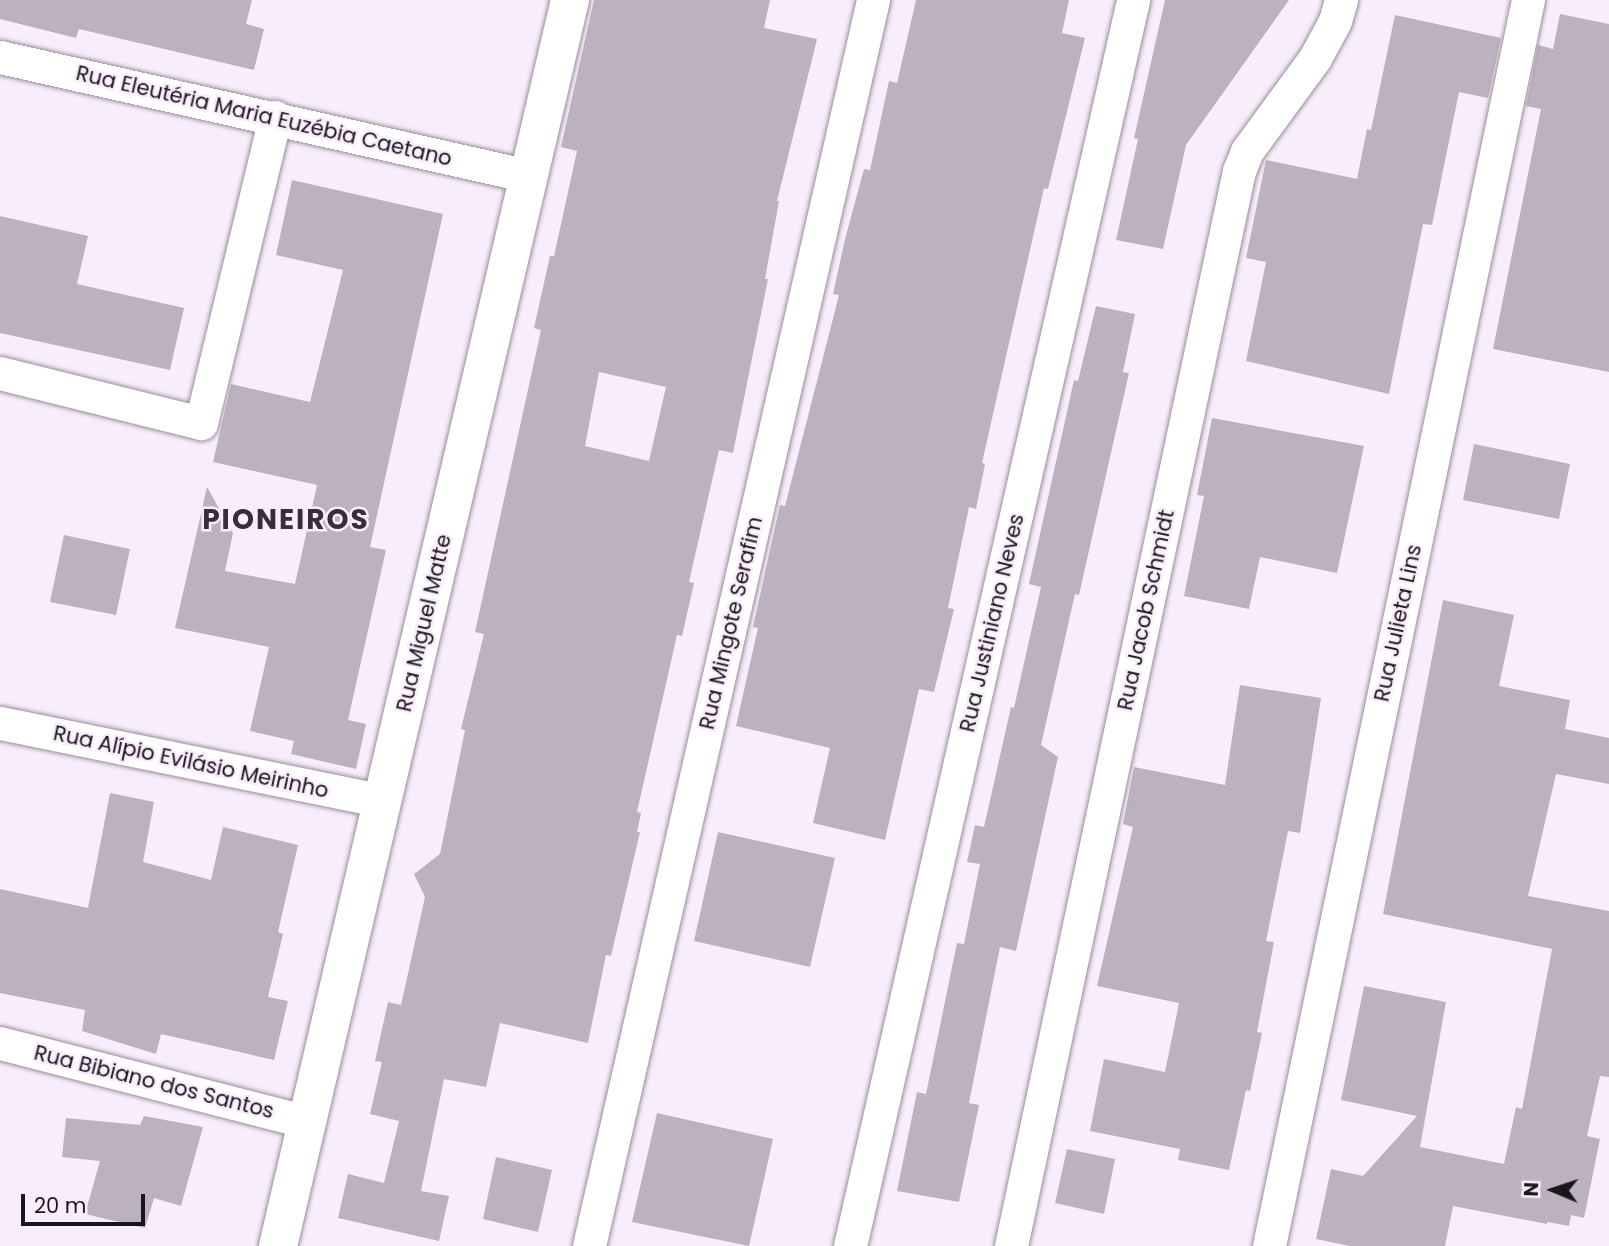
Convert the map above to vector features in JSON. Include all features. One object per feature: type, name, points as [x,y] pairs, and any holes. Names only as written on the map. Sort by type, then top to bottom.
[{"type":"main road","name":"Rua Miguel Matte","points":[[278,1246],[570,0]]},
{"type":"street","name":"Rua Mingote Serafim","points":[[589,1246],[873,0]]},
{"type":"street","name":"Rua Justiniano Neves","points":[[850,1246],[1133,0]]},
{"type":"street","name":"Rua Jacob Schmidt","points":[[1011,1246],[1239,171],[1247,151],[1315,58],[1335,21],[1341,0]]},
{"type":"street","name":"Rua Julieta Lins","points":[[1269,1246],[1528,0]]},
{"type":"street","name":"Rua Eleutéria Maria Euzébia Caetano","points":[[0,57],[528,176]]},
{"type":"street","points":[[0,373],[201,423],[275,117]]},
{"type":"street","name":"Rua Alípio Evilásio Meirinho","points":[[0,723],[382,801]]},
{"type":"street","name":"Rua Bibiano dos Santos","points":[[0,1043],[308,1122]]},
{"type":"building","points":[[0,0],[252,0],[246,24],[264,29],[254,70],[79,29],[76,38],[0,19]]},
{"type":"building","points":[[594,0],[770,0],[764,28],[817,39],[777,201],[765,279],[768,279],[733,453],[719,450],[689,582],[694,583],[682,636],[677,635],[637,812],[641,813],[637,832],[640,832],[611,956],[606,955],[588,1043],[500,1023],[486,1087],[444,1079],[421,1191],[449,1196],[439,1241],[338,1218],[348,1174],[384,1183],[399,1121],[370,1114],[382,1062],[375,1061],[388,1002],[401,1005],[425,897],[414,874],[440,854],[465,730],[461,729],[484,634],[475,632],[541,330],[534,328],[550,256],[554,256],[577,151],[561,147]],"holes":[[[599,372],[666,387],[649,461],[585,446]]]},
{"type":"building","points":[[916,0],[1069,0],[1062,33],[1085,38],[1048,189],[1044,188],[982,463],[985,464],[976,509],[969,507],[948,608],[954,609],[934,692],[919,689],[885,840],[813,823],[830,748],[736,726],[758,628],[753,627],[780,505],[785,506],[839,295],[833,294],[845,239],[864,169],[870,170],[889,81],[897,83]]},
{"type":"building","points":[[1165,0],[1289,0],[1186,145],[1163,249],[1116,240],[1138,139],[1134,138]]},
{"type":"building","points":[[1560,14],[1609,24],[1609,372],[1493,349],[1541,109],[1526,106],[1538,45],[1553,49]]},
{"type":"building","points":[[1395,15],[1501,38],[1488,98],[1459,92],[1432,225],[1423,224],[1389,394],[1246,361],[1266,262],[1246,258],[1266,160],[1357,179],[1367,129],[1371,130]]},
{"type":"building","points":[[292,180],[443,214],[370,547],[386,550],[348,720],[366,724],[356,769],[291,754],[294,741],[250,731],[269,647],[175,628],[207,487],[233,533],[225,571],[295,584],[317,485],[213,462],[231,384],[310,402],[343,270],[276,255]]},
{"type":"building","points":[[0,216],[88,236],[77,284],[184,308],[170,370],[0,333]]},
{"type":"building","points":[[1096,306],[1135,314],[1123,372],[1129,373],[1079,595],[1075,594],[1041,745],[1058,757],[1016,951],[1000,947],[969,1103],[979,1105],[959,1202],[897,1191],[917,1092],[926,1094],[957,943],[964,944],[980,864],[967,862],[975,825],[984,827],[1011,707],[1014,708],[1041,587],[1029,584],[1074,380],[1078,381]]},
{"type":"building","points":[[1212,418],[1364,446],[1337,573],[1260,557],[1249,609],[1184,596],[1204,496],[1197,495]]},
{"type":"building","points":[[1474,444],[1570,464],[1559,519],[1463,500]]},
{"type":"building","points":[[64,535],[130,549],[116,615],[50,602]]},
{"type":"building","points":[[1443,600],[1514,615],[1499,686],[1570,700],[1565,729],[1609,738],[1609,784],[1556,774],[1528,896],[1609,911],[1609,1077],[1600,1076],[1587,1136],[1600,1139],[1584,1218],[1571,1215],[1569,1226],[1547,1224],[1453,1206],[1445,1246],[1350,1246],[1316,1239],[1331,1169],[1363,1176],[1417,1116],[1341,1100],[1364,986],[1446,1002],[1420,1147],[1504,1164],[1516,1107],[1522,1109],[1552,949],[1383,914]]},
{"type":"building","points":[[1240,685],[1321,698],[1300,833],[1288,831],[1266,941],[1274,942],[1257,1032],[1262,1033],[1250,1091],[1246,1090],[1229,1170],[1178,1160],[1180,1149],[1090,1131],[1104,1059],[1165,1072],[1179,1003],[1097,986],[1133,827],[1123,824],[1134,767],[1225,785]]},
{"type":"building","points":[[110,793],[154,802],[143,862],[211,880],[223,827],[298,845],[278,932],[283,934],[268,997],[288,1001],[274,1060],[161,1034],[156,1054],[82,1031],[85,1010],[0,993],[0,889],[88,908]]},
{"type":"building","points":[[718,832],[835,858],[810,967],[694,941]]},
{"type":"building","points":[[657,1113],[773,1139],[749,1246],[632,1222]]},
{"type":"building","points":[[144,1116],[203,1127],[181,1206],[154,1198],[145,1228],[85,1214],[100,1161],[62,1157],[66,1118],[140,1125]]},
{"type":"building","points":[[1067,1149],[1115,1159],[1104,1214],[1055,1203]]},
{"type":"building","points":[[496,1157],[552,1170],[538,1232],[483,1219]]},
{"type":"district","name":"PIONEIROS","points":[[286,520]]}]
